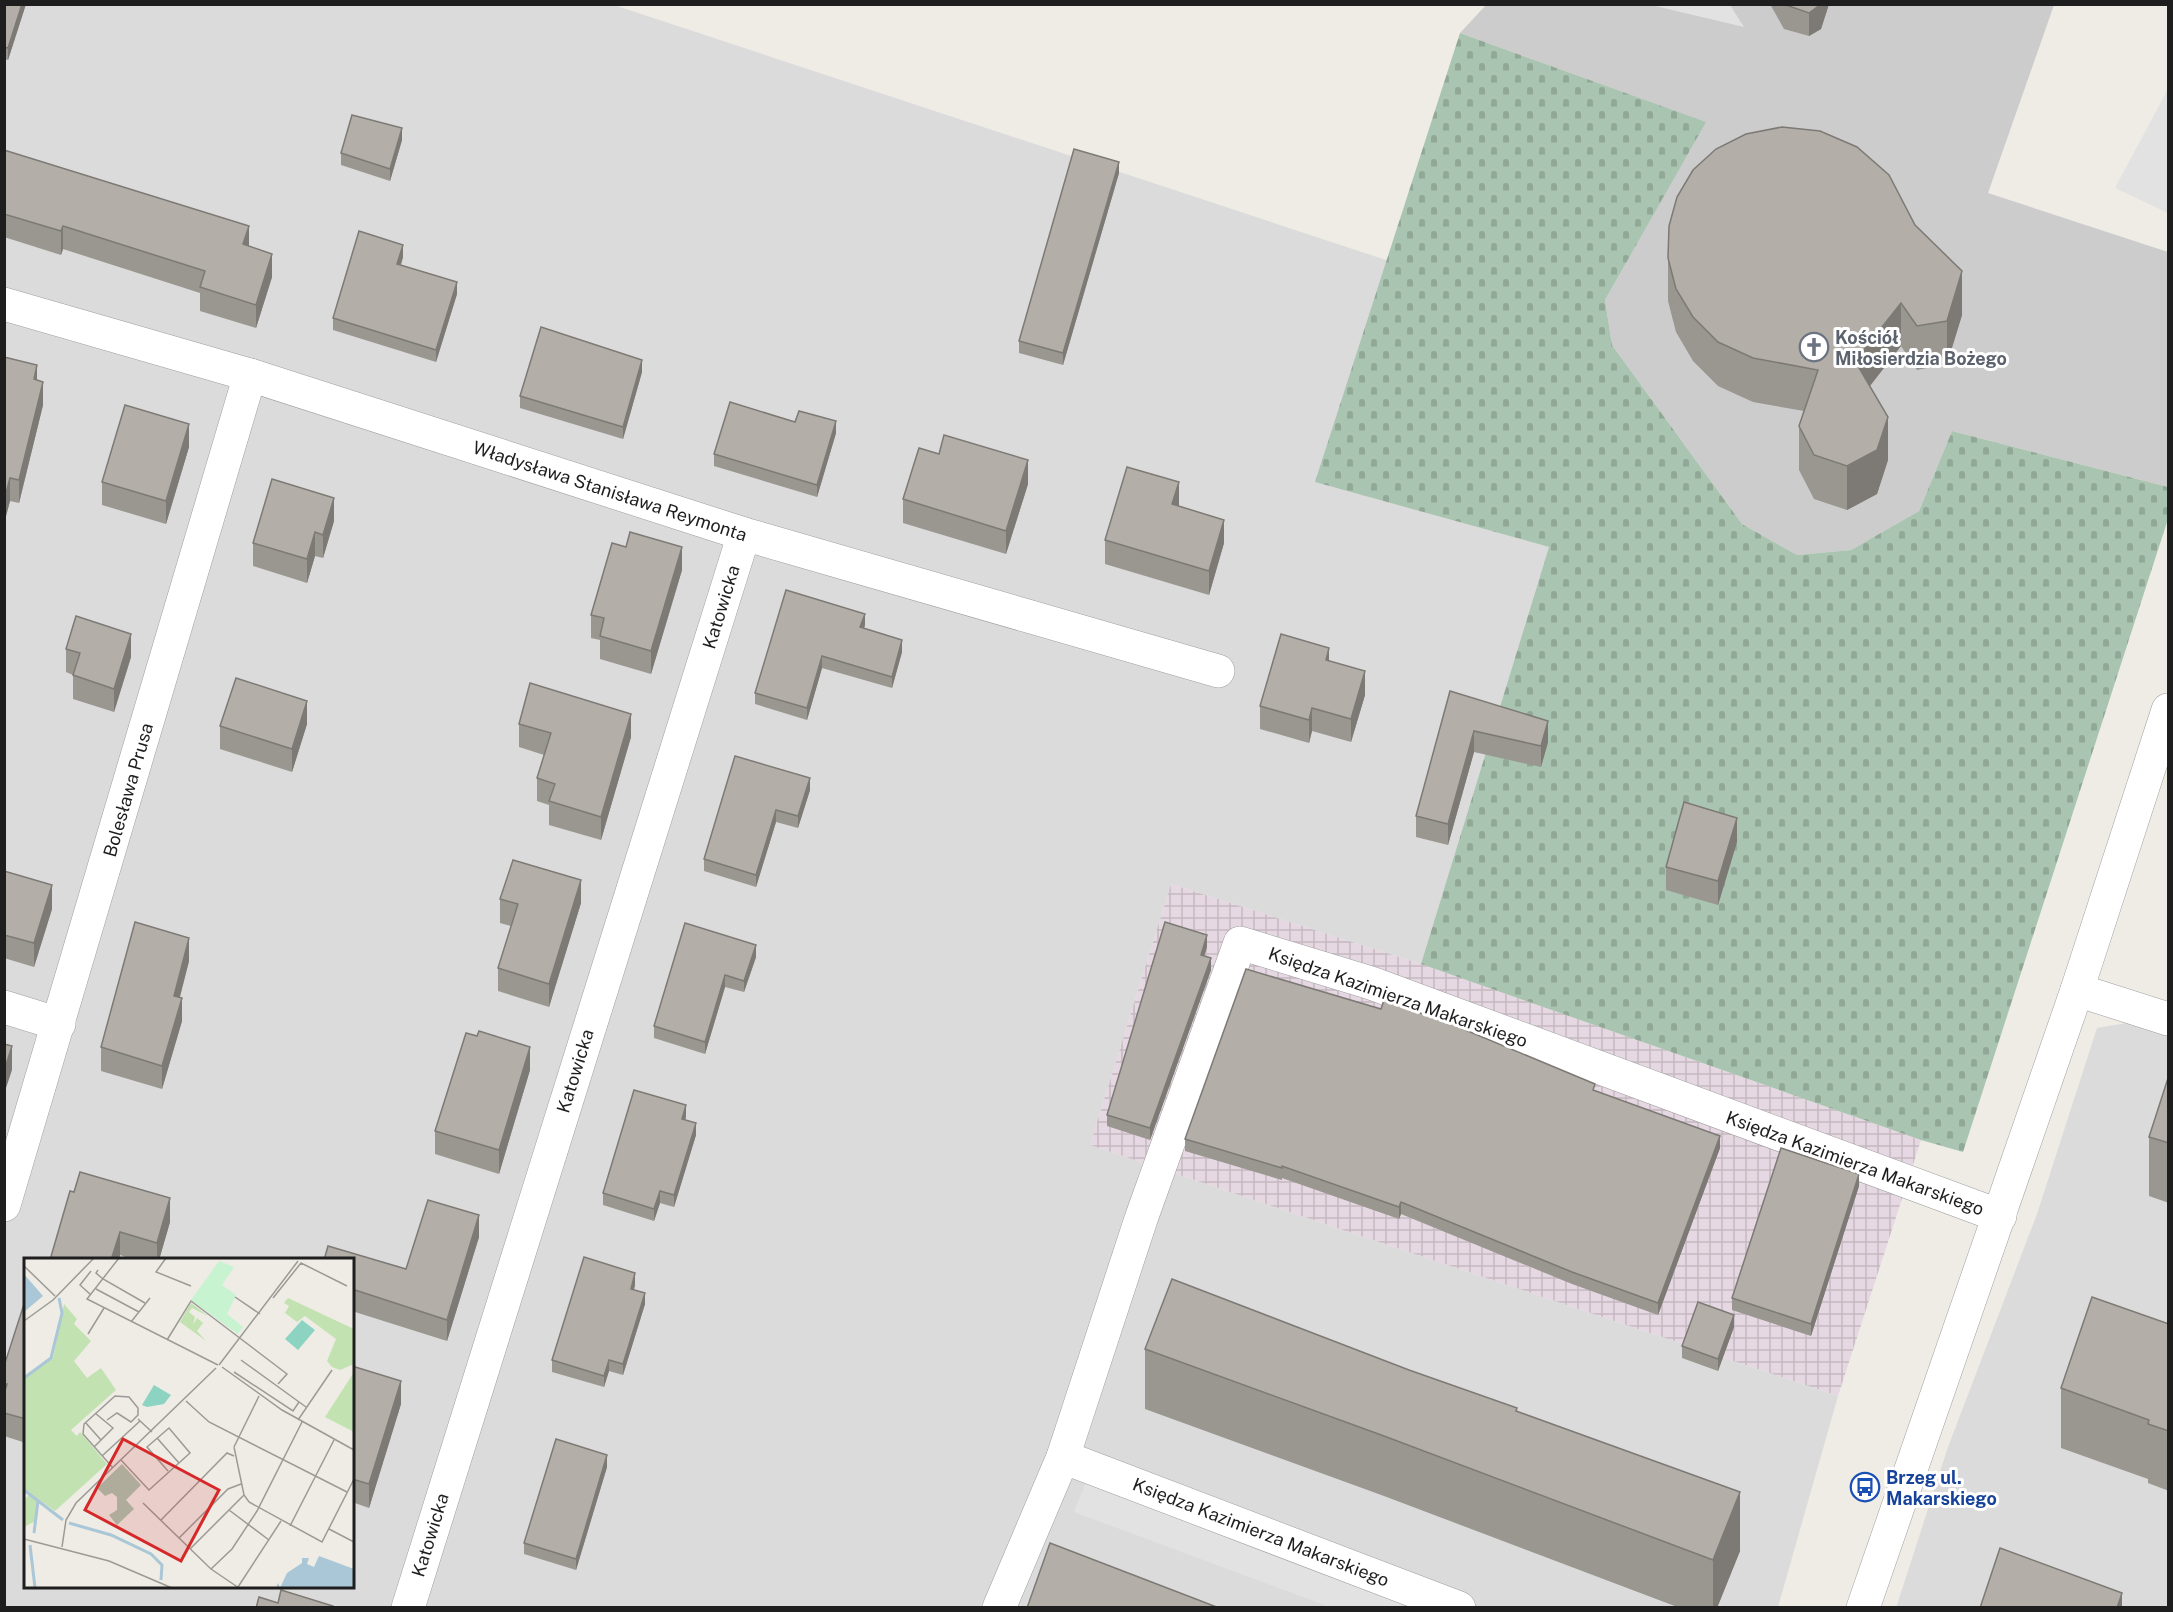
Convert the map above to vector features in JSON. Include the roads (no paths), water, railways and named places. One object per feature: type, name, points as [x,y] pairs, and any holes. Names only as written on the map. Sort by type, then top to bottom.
[{"type":"street","name":"Władysława Stanisława Reymonta","points":[[4,304],[250,375],[744,534],[1218,671]]},
{"type":"street","name":"Bolesława Prusa","points":[[4,1205],[250,375]]},
{"type":"street","name":"Katowicka","points":[[408,1608],[744,534]]},
{"type":"street","name":"Księdza Kazimierza Makarskiego","points":[[1863,1608],[2000,1216],[2169,710]]},
{"type":"street","name":"Księdza Kazimierza Makarskiego","points":[[999,1608],[1063,1457],[1141,1219],[1240,943],[1371,983],[2000,1216]]},
{"type":"street","points":[[2077,990],[2169,1019]]},
{"type":"street","points":[[4,1007],[58,1024]]},
{"type":"street","name":"Księdza Kazimierza Makarskiego","points":[[1063,1457],[1459,1608]]},
{"type":"place","name":"Kościół Miłosierdzia Bożego","points":[[1814,347]]},
{"type":"place","name":"Brzeg ul. Makarskiego","points":[[1865,1487]]}]
